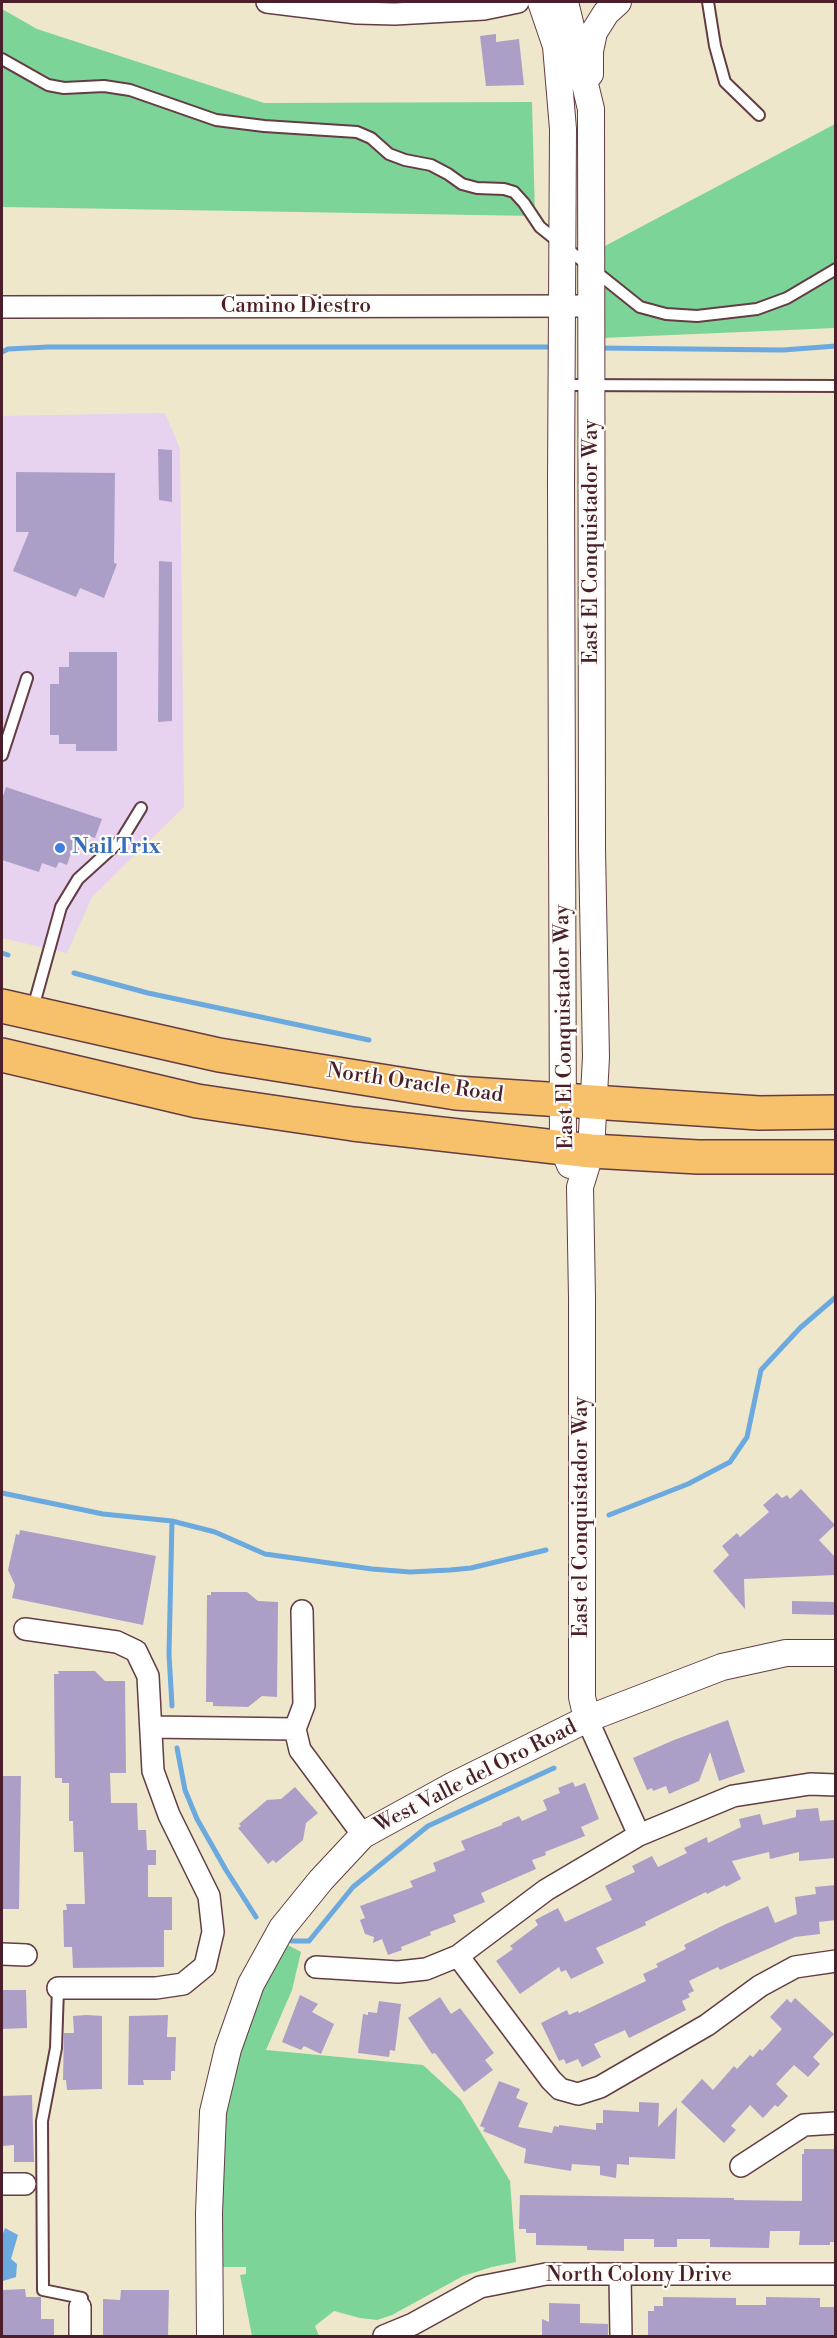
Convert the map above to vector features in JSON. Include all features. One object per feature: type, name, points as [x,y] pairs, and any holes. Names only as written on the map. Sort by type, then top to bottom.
[{"type":"highway","name":"North Oracle Road","points":[[17,1009],[219,1055],[456,1092],[759,1113],[836,1112]]},
{"type":"highway","points":[[2,1055],[198,1101],[353,1124],[577,1150],[698,1157],[836,1157]]},
{"type":"street","points":[[267,2],[325,5],[357,13],[395,14],[484,9],[518,2]]},
{"type":"street","points":[[541,2],[556,45],[563,129],[562,360]]},
{"type":"street","name":"East El Conquistador Way","points":[[565,2],[591,107],[592,849],[596,1057],[578,1101]]},
{"type":"street","points":[[591,107],[590,51],[594,32],[606,13],[618,2]]},
{"type":"street","name":"Camino Diestro","points":[[2,307],[591,306]]},
{"type":"street","name":"East El Conquistador Way","points":[[562,360],[562,851],[578,1101],[577,1150],[580,1187]]},
{"type":"street","points":[[562,851],[592,849]]},
{"type":"street","name":"East el Conquistador Way","points":[[580,1187],[582,1697],[587,1719],[639,1835]]},
{"type":"street","points":[[302,1611],[304,1704],[295,1729],[300,1750],[363,1835]]},
{"type":"street","points":[[25,1629],[117,1642],[136,1651],[148,1676],[153,1771],[169,1815],[209,1896],[213,1932],[205,1966],[183,1984],[156,1988],[58,1988]]},
{"type":"street","name":"West Valle del Oro Road","points":[[210,2337],[209,2213],[213,2112],[228,2049],[251,1984],[282,1928],[363,1835],[452,1786],[587,1719],[722,1667],[786,1653],[836,1653]]},
{"type":"street","points":[[151,1727],[295,1729]]},
{"type":"street","points":[[316,1967],[398,1972],[426,1969],[458,1956],[546,1890],[639,1835],[733,1796],[810,1784],[836,1785]]},
{"type":"street","points":[[2,1954],[26,1955]]},
{"type":"street","points":[[458,1956],[544,2072],[566,2097],[600,2087],[707,2025],[760,1986],[795,1967],[836,1961]]},
{"type":"street","points":[[741,2166],[804,2125],[836,2123]]},
{"type":"street","points":[[2,2184],[25,2184]]},
{"type":"street","name":"North Colony Drive","points":[[384,2337],[480,2288],[546,2274],[620,2276],[836,2274]]},
{"type":"street","points":[[620,2276],[621,2337]]},
{"type":"street","points":[[80,2307],[80,2337]]},
{"type":"lane","points":[[708,2],[715,46],[725,82],[759,116]]},
{"type":"lane","points":[[2,59],[48,85],[64,88],[104,86],[130,90],[216,120],[264,126],[357,132],[371,138],[389,154],[431,165],[462,184],[514,192],[525,203],[540,227],[562,236],[591,268],[640,307],[666,314],[697,316],[757,309],[787,298],[836,269]]},
{"type":"lane","points":[[562,360],[591,360],[836,386]]},
{"type":"lane","points":[[2,755],[27,678]]},
{"type":"lane","points":[[17,1009],[61,907],[78,879],[122,839],[141,808]]},
{"type":"lane","points":[[58,1988],[56,2048],[42,2121],[43,2290],[82,2298],[80,2307]]},
{"type":"shaded area","points":[[165,413],[180,449],[184,807],[92,897],[67,953],[2,938],[2,416]]},
{"type":"green space","points":[[2,9],[37,29],[264,103],[532,102],[535,216],[2,207]]},
{"type":"green space","points":[[835,124],[835,328],[602,338],[603,247]]},
{"type":"green space","points":[[286,1944],[301,1952],[292,1990],[266,2050],[423,2065],[461,2100],[510,2181],[516,2262],[463,2276],[392,2315],[377,2320],[334,2311],[315,2326],[319,2336],[252,2336],[240,2275],[246,2274],[246,2267],[222,2267],[222,2133],[234,2054],[272,1968]]},
{"type":"water","points":[[5,2228],[18,2235],[11,2259],[17,2264],[16,2277],[3,2281],[2,2236]]},
{"type":"building","points":[[496,34],[496,42],[519,39],[524,85],[486,86],[480,36]]},
{"type":"building","points":[[158,449],[172,450],[172,502],[159,500]]},
{"type":"building","points":[[16,472],[115,473],[114,563],[117,564],[104,598],[80,588],[76,597],[13,571],[29,532],[16,532]]},
{"type":"building","points":[[159,561],[172,562],[172,721],[158,722]]},
{"type":"building","points":[[69,652],[117,652],[117,751],[76,751],[76,744],[59,744],[59,735],[50,735],[50,684],[59,684],[59,667],[69,667]]},
{"type":"building","points":[[6,787],[102,819],[95,838],[83,834],[77,854],[71,853],[67,865],[59,862],[56,868],[42,863],[39,872],[2,860],[2,799]]},
{"type":"building","points":[[801,1489],[835,1525],[819,1540],[834,1556],[836,1575],[744,1579],[745,1609],[713,1571],[729,1555],[722,1546],[737,1533],[740,1537],[769,1512],[763,1505],[777,1493],[782,1498],[787,1495],[790,1499]]},
{"type":"building","points":[[20,1530],[156,1556],[143,1625],[12,1598],[15,1585],[8,1570],[16,1534],[19,1535]]},
{"type":"building","points":[[211,1592],[247,1592],[258,1601],[278,1602],[277,1697],[262,1696],[248,1707],[213,1706],[213,1702],[206,1702],[207,1595],[211,1595]]},
{"type":"building","points":[[792,1601],[836,1602],[836,1615],[792,1614]]},
{"type":"building","points":[[58,1671],[95,1671],[105,1681],[125,1681],[126,1773],[110,1773],[111,1803],[137,1803],[138,1830],[146,1830],[147,1850],[156,1850],[156,1865],[148,1865],[148,1897],[172,1897],[172,1930],[164,1930],[164,1967],[73,1968],[72,1947],[64,1947],[63,1910],[67,1910],[66,1904],[85,1904],[83,1852],[74,1852],[73,1821],[69,1821],[69,1783],[62,1783],[62,1778],[55,1778],[54,1674],[59,1674]]},
{"type":"building","points":[[728,1720],[745,1772],[719,1781],[710,1752],[699,1781],[669,1794],[666,1786],[653,1791],[652,1788],[647,1790],[633,1758]]},
{"type":"building","points":[[2,1776],[21,1776],[19,1909],[2,1909]]},
{"type":"building","points":[[573,1782],[575,1787],[585,1783],[599,1819],[581,1827],[585,1836],[545,1852],[546,1855],[532,1860],[536,1869],[481,1893],[485,1902],[453,1915],[456,1922],[401,1947],[402,1950],[388,1955],[382,1939],[373,1943],[374,1937],[365,1934],[360,1920],[365,1918],[360,1906],[413,1887],[410,1881],[436,1871],[433,1863],[465,1850],[461,1841],[519,1816],[522,1821],[547,1810],[543,1800],[560,1793],[558,1788]]},
{"type":"building","points":[[295,1787],[318,1813],[306,1823],[303,1840],[276,1863],[273,1860],[268,1864],[238,1828],[241,1826],[239,1824],[267,1800],[281,1799]]},
{"type":"building","points":[[818,1808],[820,1821],[835,1820],[836,1858],[799,1861],[799,1852],[770,1859],[769,1852],[732,1861],[741,1879],[726,1887],[725,1885],[707,1894],[706,1892],[645,1922],[646,1925],[596,1948],[604,1963],[571,1979],[566,1970],[561,1972],[559,1967],[520,1994],[496,1961],[513,1949],[510,1946],[538,1925],[535,1920],[558,1908],[565,1922],[612,1900],[605,1886],[635,1872],[632,1866],[652,1856],[658,1867],[687,1853],[684,1848],[707,1837],[708,1843],[741,1827],[739,1819],[760,1814],[763,1825],[796,1817],[796,1810]]},
{"type":"building","points":[[836,1885],[836,1920],[819,1922],[820,1934],[795,1937],[720,1970],[718,1967],[689,1981],[694,1991],[688,1994],[690,1997],[682,2001],[686,2010],[629,2038],[625,2030],[594,2044],[601,2057],[582,2067],[578,2059],[566,2064],[564,2059],[559,2061],[541,2023],[567,2010],[569,2015],[578,2011],[579,2013],[646,1981],[643,1974],[658,1967],[656,1964],[686,1949],[684,1945],[726,1924],[768,1906],[775,1923],[797,1914],[795,1897],[816,1894],[815,1887]]},
{"type":"building","points":[[2,1990],[26,1990],[27,2028],[2,2029]]},
{"type":"building","points":[[300,1995],[318,2004],[312,2012],[334,2024],[321,2054],[304,2046],[301,2050],[282,2042]]},
{"type":"building","points":[[440,1997],[451,2014],[460,2008],[494,2053],[485,2060],[493,2070],[464,2092],[435,2053],[432,2054],[408,2018]]},
{"type":"building","points":[[795,1998],[834,2034],[813,2057],[820,2064],[808,2077],[794,2065],[776,2084],[788,2096],[778,2107],[775,2105],[763,2118],[750,2105],[731,2126],[736,2130],[724,2143],[681,2102],[702,2079],[713,2090],[734,2066],[737,2069],[750,2055],[753,2057],[760,2049],[762,2051],[782,2029],[770,2017],[787,1999],[791,2003]]},
{"type":"building","points":[[379,2001],[401,2004],[395,2051],[390,2050],[389,2057],[358,2053],[363,2014],[377,2013]]},
{"type":"building","points":[[168,2015],[167,2037],[176,2037],[175,2071],[171,2071],[171,2080],[143,2080],[144,2085],[128,2085],[129,2016]]},
{"type":"building","points":[[73,2016],[102,2016],[102,2089],[67,2090],[66,2080],[63,2080],[64,2033],[74,2033]]},
{"type":"building","points":[[499,2081],[520,2089],[516,2098],[528,2103],[518,2127],[552,2133],[554,2126],[559,2127],[559,2125],[596,2130],[596,2123],[603,2123],[603,2110],[639,2112],[639,2102],[659,2103],[658,2127],[677,2107],[675,2159],[629,2157],[629,2165],[617,2164],[616,2178],[600,2175],[600,2166],[572,2164],[571,2171],[524,2163],[526,2149],[483,2131],[485,2128],[480,2126]]},
{"type":"building","points":[[32,2095],[34,2162],[14,2162],[14,2145],[2,2146],[2,2096]]},
{"type":"building","points":[[804,2149],[836,2149],[836,2242],[830,2242],[830,2245],[799,2245],[800,2231],[770,2231],[769,2248],[710,2247],[710,2239],[677,2239],[677,2247],[654,2247],[654,2239],[624,2239],[624,2251],[587,2250],[587,2246],[536,2245],[536,2233],[526,2233],[526,2229],[519,2229],[520,2195],[802,2201],[802,2154],[804,2154]]},
{"type":"building","points":[[25,2289],[26,2297],[41,2297],[41,2319],[54,2319],[54,2337],[2,2337],[2,2290]]},
{"type":"building","points":[[121,2290],[169,2290],[168,2337],[103,2337],[103,2299],[120,2300]]},
{"type":"building","points":[[663,2297],[736,2298],[736,2305],[766,2305],[766,2297],[820,2298],[820,2307],[835,2307],[835,2337],[648,2337],[648,2311],[654,2311],[654,2306],[663,2306]]},
{"type":"building","points":[[549,2303],[580,2304],[580,2323],[608,2324],[608,2337],[542,2337],[542,2319],[549,2322]]},
{"type":"waterway","points":[[599,348],[783,350],[836,346]]},
{"type":"waterway","points":[[2,352],[8,349],[48,347],[554,347]]},
{"type":"waterway","points":[[2,953],[8,955]]},
{"type":"waterway","points":[[74,973],[148,993],[369,1040]]},
{"type":"waterway","points":[[609,1515],[688,1484],[730,1462],[747,1437],[761,1370],[800,1328],[836,1297]]},
{"type":"waterway","points":[[2,1493],[103,1514],[172,1521],[215,1532],[265,1554],[372,1569],[410,1572],[471,1568],[546,1550]]},
{"type":"waterway","points":[[172,1521],[169,1654],[172,1706]]},
{"type":"waterway","points":[[177,1748],[185,1790],[197,1819],[256,1917]]},
{"type":"waterway","points":[[292,1941],[309,1941],[353,1887],[428,1826],[554,1768]]},
{"type":"place","name":"Nail Trix","points":[[60,848]]}]
